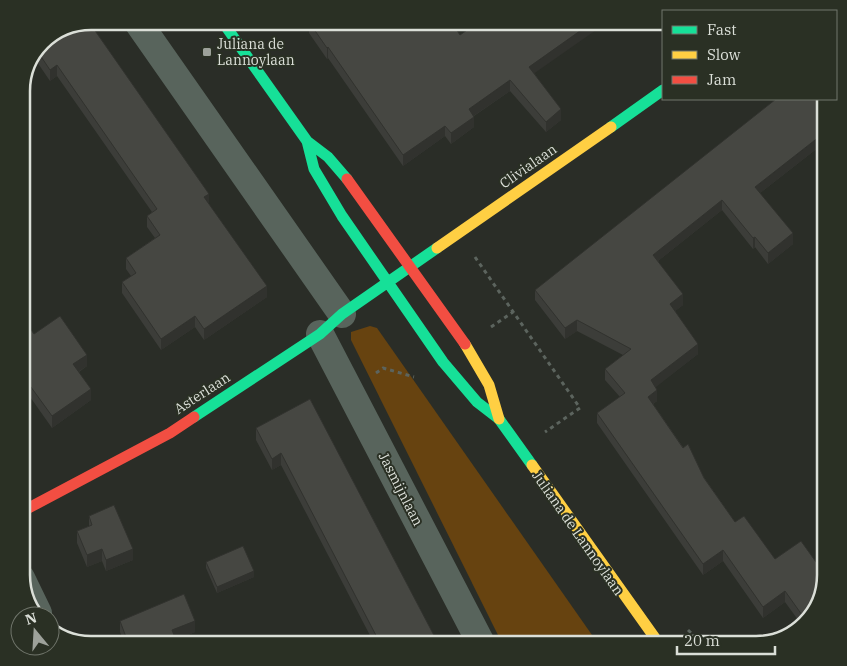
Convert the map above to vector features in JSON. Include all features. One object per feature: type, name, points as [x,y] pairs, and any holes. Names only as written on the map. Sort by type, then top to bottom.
[{"type":"street","points":[[143,30],[342,314]]},
{"type":"street","name":"Juliana de Lannoylaan","points":[[228,30],[307,141],[328,157],[352,184],[470,352],[489,385],[498,419]]},
{"type":"street","name":"Clivialaan","points":[[388,282],[662,91]]},
{"type":"street","name":"Juliana de Lannoylaan","points":[[307,141],[314,169],[331,200],[443,362],[477,402],[498,419],[651,636]]},
{"type":"street","name":"Asterlaan","points":[[30,507],[170,433],[320,334],[342,314],[388,282]]},
{"type":"street","name":"Jasmijnlaan","points":[[320,334],[477,636]]},
{"type":"path","points":[[459,233],[580,408],[543,434]]},
{"type":"shaded area","points":[[370,326],[377,328],[593,636],[499,636],[351,340],[351,332]]},
{"type":"building","points":[[95,30],[209,194],[204,197],[267,286],[204,329],[195,316],[161,339],[122,282],[136,273],[126,258],[160,235],[147,216],[157,209],[57,65],[50,70],[41,56],[48,48],[57,40],[67,35],[79,31]]},
{"type":"building","points":[[315,30],[457,30],[460,35],[467,30],[581,30],[529,67],[561,109],[546,122],[510,80],[469,109],[474,117],[451,133],[445,126],[403,155]]},
{"type":"building","points":[[775,100],[817,100],[817,138],[755,187],[793,233],[768,253],[722,200],[653,255],[683,294],[670,304],[698,344],[651,380],[657,390],[648,397],[683,448],[688,444],[704,478],[735,522],[744,516],[775,559],[801,541],[817,563],[814,595],[809,606],[802,615],[785,591],[763,607],[723,550],[703,564],[597,413],[625,393],[605,369],[631,349],[577,320],[565,328],[535,290]]},
{"type":"building","points":[[60,316],[87,355],[73,364],[91,389],[52,416],[30,386],[30,328],[34,334]]},
{"type":"building","points":[[310,399],[434,636],[376,636],[281,453],[272,459],[256,428]]},
{"type":"building","points":[[114,505],[133,549],[106,560],[102,549],[87,555],[77,531],[92,525],[89,516]]},
{"type":"building","points":[[243,546],[254,571],[217,587],[206,562]]},
{"type":"building","points":[[184,594],[195,621],[172,630],[174,636],[126,636],[120,621]]},
{"type":"traffic: fast","points":[[228,30],[307,141],[328,157],[347,179]]},
{"type":"traffic: fast","points":[[611,127],[662,91]]},
{"type":"traffic: fast","points":[[307,141],[314,169],[342,216],[443,362],[477,402],[499,419],[532,465]]},
{"type":"traffic: fast","points":[[194,417],[320,334],[342,314],[437,248]]},
{"type":"traffic: slow","points":[[437,248],[611,127]]},
{"type":"traffic: slow","points":[[465,344],[489,385],[499,419]]},
{"type":"traffic: slow","points":[[532,465],[654,636]]},
{"type":"traffic: jam","points":[[347,179],[465,344]]},
{"type":"traffic: jam","points":[[30,507],[170,433],[194,417]]},
{"type":"place","name":"Juliana de Lannoylaan","points":[[207,52]]}]
